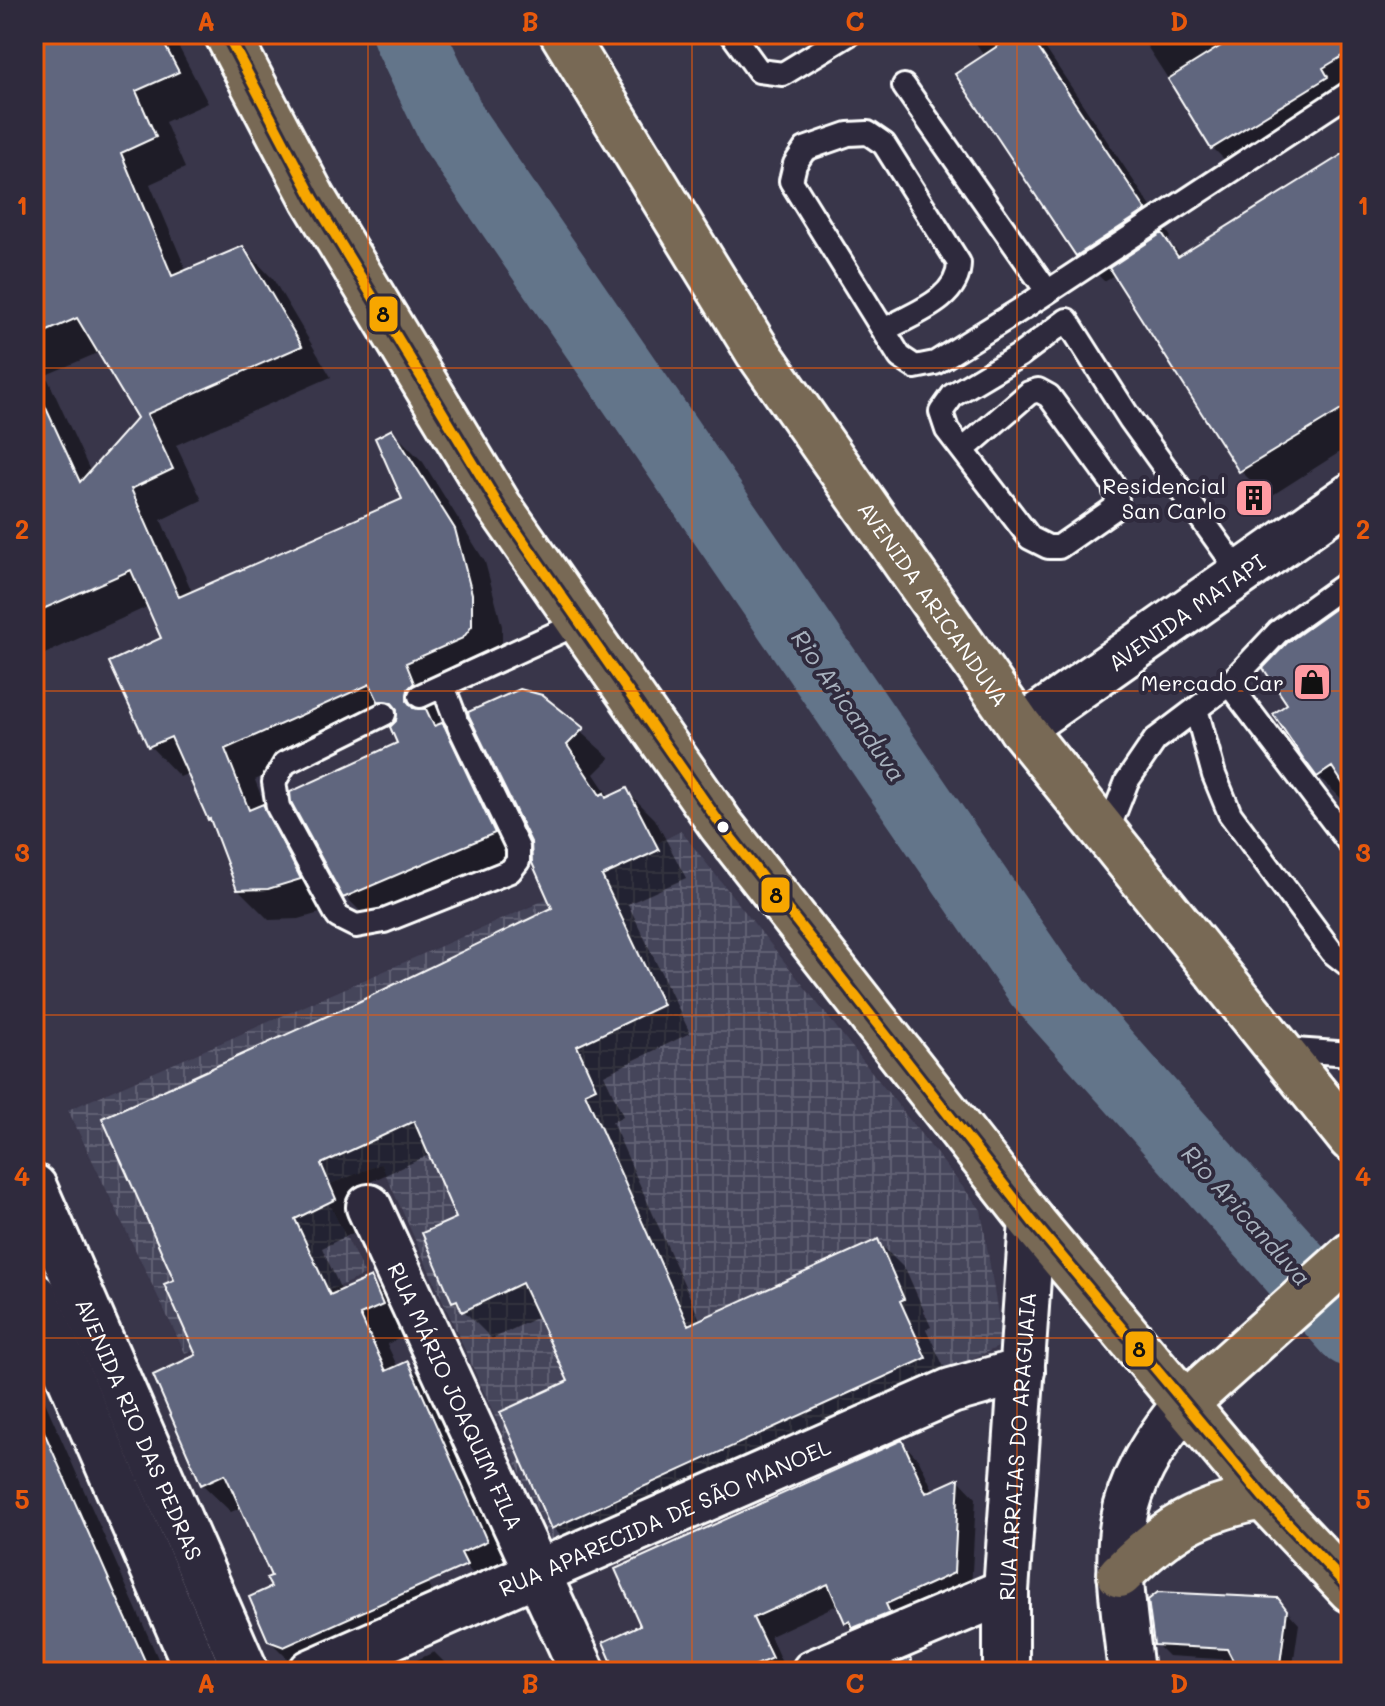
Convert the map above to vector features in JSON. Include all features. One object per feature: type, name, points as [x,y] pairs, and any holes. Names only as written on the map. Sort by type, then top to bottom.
[{"type":"highway","points":[[227,34],[313,198],[499,506],[721,825],[1032,1221],[1263,1497],[1351,1590]]},
{"type":"highway","name":"AVENIDA ARICANDUVA","points":[[563,34],[758,352],[1021,728],[1351,1139]]},
{"type":"highway","points":[[1185,1404],[1348,1259]]},
{"type":"highway","points":[[1120,1575],[1179,1523],[1221,1505],[1263,1497]]},
{"type":"street","name":"AVENIDA MATAPI","points":[[1021,728],[1351,496]]},
{"type":"street","name":"AVENIDA RIO DAS PEDRAS","points":[[34,1187],[246,1672]]},
{"type":"street","name":"RUA MÁRIO JOAQUIM FILA","points":[[369,1207],[583,1672]]},
{"type":"street","name":"RUA ARRAIAS DO ARAGUAIA","points":[[1006,1672],[1006,1591],[1032,1221]]},
{"type":"street","name":"AVENIDA RIO DAS PEDRAS","points":[[34,1295],[198,1672]]},
{"type":"street","name":"RUA APARECIDA DE SÃO MANOEL","points":[[311,1672],[951,1391],[1022,1371]]},
{"type":"street","points":[[1131,1672],[1120,1575],[1122,1522],[1136,1475],[1158,1437],[1185,1404]]},
{"type":"street","points":[[814,1672],[1006,1591]]},
{"type":"lane","points":[[732,34],[759,71],[783,74],[836,37]]},
{"type":"lane","points":[[904,86],[1047,291]]},
{"type":"lane","points":[[884,330],[951,291],[959,276],[959,263],[884,144],[868,133],[848,134],[805,149],[795,164],[791,181],[900,357],[915,367],[935,363],[1351,92]]},
{"type":"lane","points":[[963,450],[1029,393],[1038,390],[1049,396],[1113,484],[1117,499],[1115,508],[1059,547],[1048,547],[1030,538],[947,430],[941,412],[953,395],[1020,355],[1067,320],[1130,419],[1241,574]]},
{"type":"lane","points":[[1106,835],[1140,757],[1155,740],[1229,684],[1278,632],[1351,580]]},
{"type":"lane","points":[[420,696],[581,622]]},
{"type":"lane","points":[[1229,684],[1351,845]]},
{"type":"lane","points":[[384,714],[285,763],[274,782],[278,807],[338,917],[356,926],[384,921],[510,871],[518,861],[518,848],[457,722],[443,686]]},
{"type":"lane","points":[[1196,709],[1214,775],[1230,814],[1332,952],[1351,967]]},
{"type":"lane","points":[[1278,1049],[1351,1054]]},
{"type":"shaded area","points":[[681,831],[981,1210],[1003,1345],[552,1543],[381,1164],[322,1188],[365,1275],[185,1353],[68,1110],[532,906]]},
{"type":"building","points":[[34,34],[159,34],[179,72],[136,91],[156,137],[121,153],[172,276],[243,246],[302,346],[147,414],[173,469],[131,489],[179,597],[402,499],[375,438],[392,429],[455,529],[472,594],[472,626],[463,638],[406,663],[414,683],[408,689],[407,701],[413,708],[426,709],[434,726],[442,723],[445,727],[495,833],[343,898],[291,802],[290,792],[397,743],[390,727],[396,721],[397,709],[391,702],[378,701],[370,684],[225,749],[249,810],[263,804],[301,879],[268,889],[237,890],[210,819],[171,737],[148,747],[109,662],[161,638],[131,570],[34,613],[34,382],[80,482],[137,418],[77,318],[34,337]]},
{"type":"building","points":[[1016,34],[1029,34],[1146,210],[1076,256],[955,74]]},
{"type":"building","points":[[1240,34],[1351,34],[1351,51],[1323,68],[1328,77],[1211,149],[1168,79]]},
{"type":"building","points":[[1351,149],[1351,404],[1239,472],[1109,268],[1162,233],[1178,257]]},
{"type":"building","name":"Mercado Car","points":[[1351,597],[1351,796],[1332,767],[1317,777],[1303,758],[1273,714],[1287,704],[1263,668],[1287,643]]},
{"type":"building","points":[[520,689],[542,695],[584,728],[567,745],[600,795],[604,793],[606,798],[627,788],[659,850],[602,876],[663,1005],[577,1046],[596,1088],[585,1093],[688,1325],[878,1239],[904,1299],[900,1301],[926,1358],[551,1529],[500,1412],[568,1381],[522,1283],[462,1312],[457,1300],[452,1302],[422,1233],[456,1218],[414,1121],[321,1164],[336,1199],[295,1219],[330,1295],[371,1277],[383,1305],[360,1315],[386,1371],[408,1361],[487,1541],[461,1553],[467,1565],[284,1647],[268,1641],[249,1597],[271,1587],[266,1578],[271,1576],[225,1474],[201,1485],[153,1375],[196,1355],[164,1284],[174,1280],[102,1118],[356,1003],[552,908],[532,863],[531,842],[468,712]]},
{"type":"building","points":[[34,1409],[121,1607],[150,1672],[34,1672]]},
{"type":"building","points":[[902,1440],[926,1493],[959,1478],[954,1573],[886,1604],[890,1613],[853,1628],[850,1621],[845,1623],[828,1584],[753,1618],[772,1658],[741,1672],[616,1672],[603,1642],[640,1625],[615,1569]]},
{"type":"building","points":[[1158,1592],[1278,1598],[1287,1610],[1279,1672],[1239,1672],[1227,1649],[1154,1645],[1148,1600]]},
{"type":"building","points":[[910,1658],[916,1672],[878,1672]]},
{"type":"waterway","name":"Rio Aricanduva","points":[[408,34],[453,128],[1041,984],[1351,1331]]},
{"type":"transit line","name":"8","points":[[227,34],[313,198],[499,506],[721,825],[1032,1221],[1263,1497],[1351,1590]]},
{"type":"place","name":"Residencial San Carlo","points":[[1254,498]]},
{"type":"place","name":"Mercado Car","points":[[1312,682]]}]
